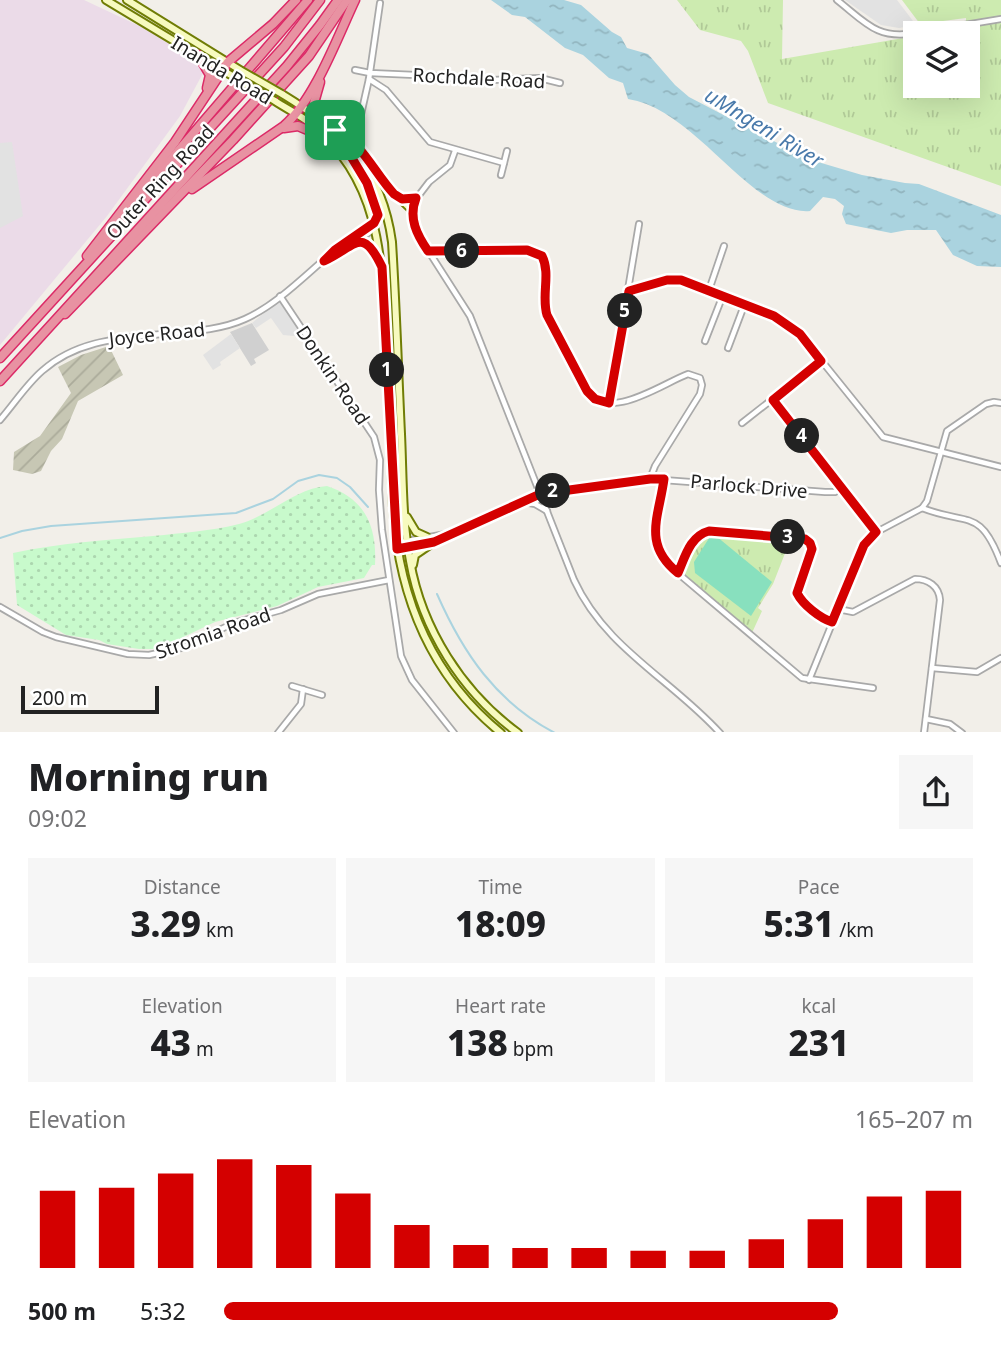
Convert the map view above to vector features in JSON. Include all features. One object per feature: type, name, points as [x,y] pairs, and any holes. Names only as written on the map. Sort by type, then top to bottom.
[{"type":"highway","points":[[58,294],[174,142],[228,62],[296,0]]},
{"type":"highway","points":[[90,251],[309,0]]},
{"type":"highway","name":"Outer Ring Road","points":[[0,358],[284,47],[320,0]]},
{"type":"highway","name":"Outer Ring Road","points":[[0,381],[287,66],[338,0]]},
{"type":"highway","points":[[35,343],[86,295],[309,56],[347,0]]},
{"type":"highway","points":[[173,203],[296,114],[302,107],[355,0]]},
{"type":"highway","points":[[323,121],[316,110],[314,98],[335,43]]},
{"type":"highway","points":[[198,55],[209,66],[210,82],[202,101]]},
{"type":"highway","points":[[276,131],[298,126],[324,137]]},
{"type":"main road","name":"Inanda Road","points":[[106,0],[198,55]]},
{"type":"main road","name":"Inanda Road","points":[[127,0],[323,121],[357,154],[370,173],[384,205],[390,232],[407,544],[412,571],[425,613],[446,655],[484,703],[517,732]]},
{"type":"main road","name":"Inanda Road","points":[[209,66],[222,70],[296,114],[324,137],[355,178],[374,223],[382,267],[396,546],[408,597],[428,645],[457,689],[500,732]]},
{"type":"main road","points":[[335,130],[357,148],[387,187],[412,210]]},
{"type":"main road","points":[[335,130],[367,183],[378,212],[374,223],[383,225],[390,232]]},
{"type":"main road","points":[[402,199],[416,198]]},
{"type":"main road","points":[[353,244],[369,244],[382,267]]},
{"type":"main road","points":[[405,512],[412,528],[427,537]]},
{"type":"main road","points":[[412,571],[415,555],[434,542]]},
{"type":"street","points":[[837,0],[867,24],[886,34],[903,33]]},
{"type":"street","points":[[357,132],[370,76],[380,4]]},
{"type":"street","points":[[980,22],[1001,19]]},
{"type":"street","name":"Rochdale Road","points":[[355,70],[370,76],[438,76],[470,81],[540,78],[560,83]]},
{"type":"street","points":[[370,76],[386,90],[427,141],[504,163]]},
{"type":"street","points":[[455,150],[450,165],[429,182],[416,198],[412,210],[415,230],[470,316],[574,580],[594,617],[653,673],[700,711],[719,732]]},
{"type":"street","points":[[501,175],[507,151]]},
{"type":"street","name":"Joyce Road","points":[[324,261],[370,232],[374,223]]},
{"type":"street","name":"Joyce Road","points":[[0,419],[38,374],[60,357],[104,340],[197,331],[227,325],[255,314],[335,250],[374,223]]},
{"type":"street","points":[[609,403],[639,224]]},
{"type":"street","points":[[709,290],[724,246]]},
{"type":"street","points":[[428,251],[527,250],[540,254],[546,264],[544,302],[547,315],[587,391],[595,399],[609,403],[629,401],[688,374],[700,378],[700,394],[655,466],[650,479]]},
{"type":"street","points":[[629,291],[677,279],[774,316],[800,334],[883,437],[1001,467]]},
{"type":"street","points":[[705,341],[723,295]]},
{"type":"street","name":"Donkin Road","points":[[280,296],[374,437],[380,460],[379,506],[404,665],[453,732]]},
{"type":"street","points":[[728,348],[744,303]]},
{"type":"street","points":[[742,423],[821,361]]},
{"type":"street","points":[[773,400],[876,532]]},
{"type":"street","points":[[809,680],[864,545],[876,532],[922,508],[927,501],[940,452],[950,428],[990,402],[1001,403]]},
{"type":"street","name":"Parlock Drive","points":[[396,546],[434,542],[540,494],[650,479],[825,492],[835,492],[842,488]]},
{"type":"street","points":[[664,479],[654,533],[663,558],[800,677],[873,688]]},
{"type":"street","points":[[522,502],[535,504],[548,512]]},
{"type":"street","points":[[922,508],[968,520],[982,527],[990,536],[1001,563]]},
{"type":"street","points":[[678,573],[691,544],[705,532],[805,539],[812,549],[797,593],[800,599],[823,619],[832,622]]},
{"type":"street","name":"Parlock Drive","points":[[407,544],[451,533]]},
{"type":"street","points":[[838,609],[853,612],[911,581],[920,579],[929,582],[937,590],[940,598],[925,732]]},
{"type":"street","name":"Stromia Road","points":[[0,607],[56,637],[128,654],[149,655],[170,652],[234,622],[281,610],[318,594],[389,580]]},
{"type":"street","points":[[932,668],[977,672],[1001,658]]},
{"type":"street","points":[[292,686],[322,695]]},
{"type":"street","points":[[279,732],[301,704],[303,689]]},
{"type":"street","points":[[926,719],[950,724],[961,732]]},
{"type":"shaded area","points":[[0,0],[84,0],[150,31],[191,56],[203,73],[180,116],[107,216],[0,345]]},
{"type":"shaded area","points":[[845,0],[897,0],[913,21],[903,21],[903,27],[899,28],[881,25]]},
{"type":"shaded area","points":[[12,142],[23,216],[0,228],[0,143]]},
{"type":"shaded area","points":[[279,301],[299,331],[294,336],[283,335],[271,318],[256,328],[252,323]]},
{"type":"shaded area","points":[[252,323],[269,350],[254,359],[256,363],[251,366],[230,332]]},
{"type":"shaded area","points":[[231,334],[240,348],[213,370],[203,355]]},
{"type":"shaded area","points":[[109,346],[123,375],[78,401],[62,439],[51,451],[41,471],[32,474],[13,470],[14,452],[40,436],[71,393],[58,367],[81,355]]},
{"type":"green space","points":[[677,0],[783,0],[782,59],[903,38],[903,98],[980,98],[980,21],[966,21],[966,18],[918,21],[902,0],[1001,0],[1001,186],[768,103],[748,51],[741,41],[700,30]]},
{"type":"green space","points":[[327,486],[351,498],[360,507],[371,527],[375,565],[372,565],[364,578],[318,587],[277,606],[215,622],[172,645],[157,649],[139,649],[66,635],[17,605],[13,553],[66,544],[186,533],[239,524],[304,492]]},
{"type":"green space","points":[[706,533],[791,538],[773,584],[758,608],[762,611],[751,635],[678,573],[694,543]]},
{"type":"green space","points":[[711,535],[716,536],[772,582],[751,616],[695,573],[694,562]]},
{"type":"water","points":[[491,0],[564,0],[581,5],[621,37],[627,48],[648,54],[689,97],[793,151],[818,162],[862,175],[919,184],[1001,215],[1001,267],[977,266],[953,255],[936,230],[891,233],[846,224],[842,214],[844,206],[835,199],[823,197],[810,211],[788,208],[767,197],[745,180],[677,121],[653,107],[628,99],[623,83],[609,78],[583,55],[565,48],[525,17],[512,15]]},
{"type":"waterway","points":[[0,538],[51,526],[236,513],[273,499],[298,481],[319,475],[337,478],[350,487],[368,507]]},
{"type":"waterway","points":[[437,594],[458,636],[484,674],[515,706],[553,732]]},
{"type":"route","points":[[335,130],[357,148],[394,194],[402,199],[416,198],[412,210],[415,230],[428,251],[527,250],[542,256],[546,264],[544,302],[547,315],[587,391],[595,399],[609,403],[629,291],[667,280],[681,280],[767,312],[800,334],[821,361],[773,400],[876,532],[864,545],[832,622],[823,619],[800,599],[797,593],[812,549],[805,539],[709,531],[699,535],[691,544],[678,573],[667,564],[654,533],[664,479],[545,493],[434,542],[397,549],[382,267],[372,247],[364,242],[353,244],[324,261],[335,250],[374,223],[378,212],[367,183],[335,130]]},
{"type":"water label","name":"uMngeni River","points":[[764,128]]}]
